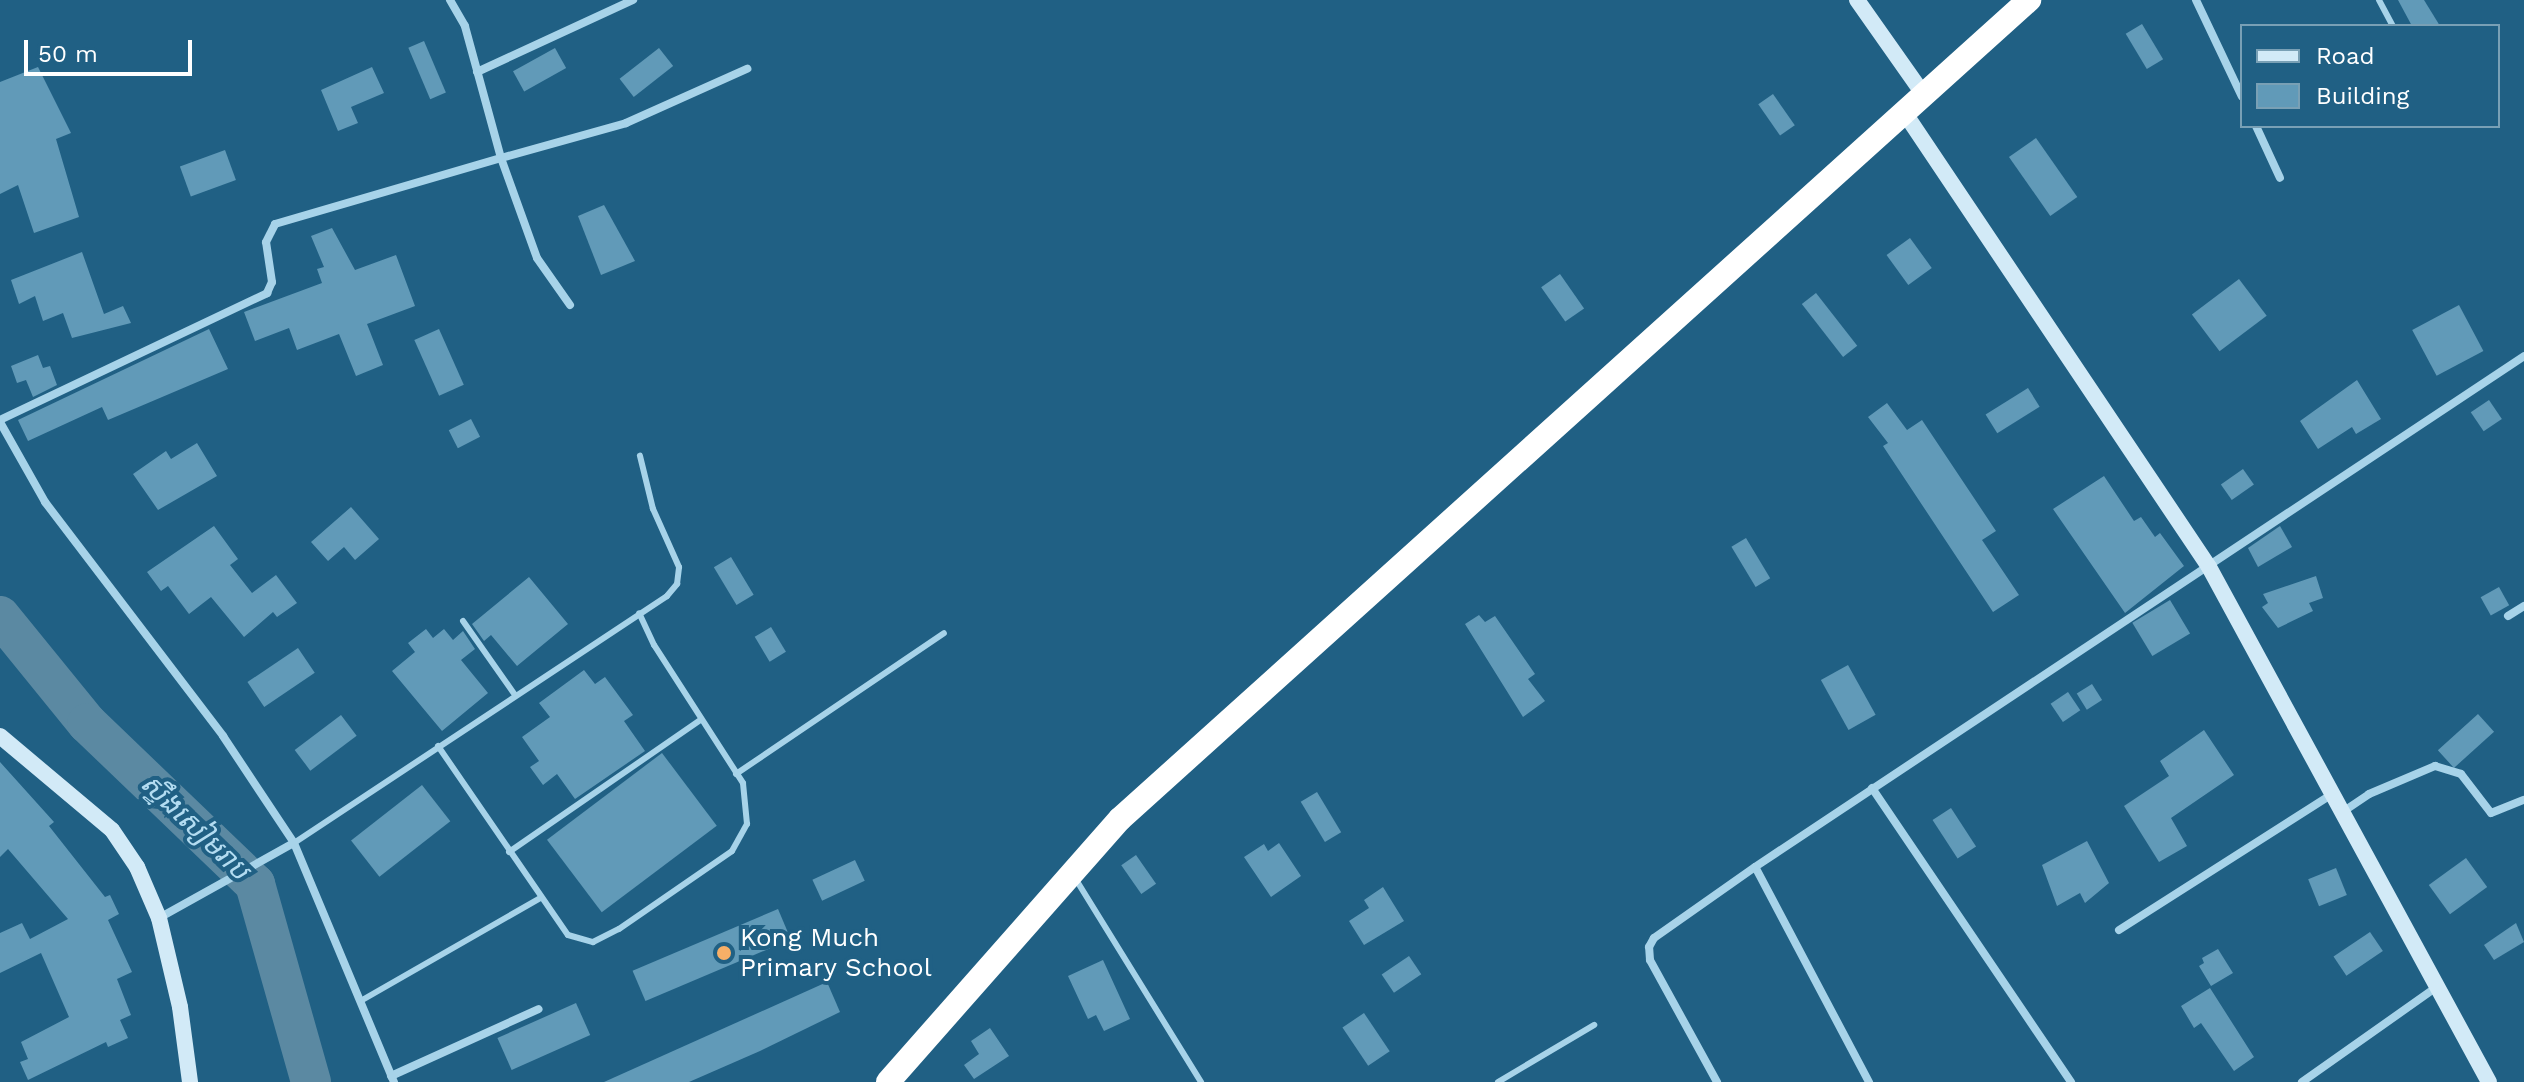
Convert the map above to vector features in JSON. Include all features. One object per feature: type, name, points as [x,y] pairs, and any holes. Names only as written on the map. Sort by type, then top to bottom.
[{"type":"highway","points":[[888,1082],[1120,819],[2029,0]]},
{"type":"street","points":[[450,0],[465,26],[501,158],[537,258],[570,305]]},
{"type":"street","points":[[477,72],[633,0]]},
{"type":"street","points":[[1857,0],[1924,95]]},
{"type":"street","points":[[2196,0],[2240,93]]},
{"type":"street","points":[[539,1009],[393,1079],[364,999],[294,843],[223,736],[45,502],[0,421],[267,293],[272,282],[266,242],[275,224],[626,123],[747,69]]},
{"type":"street","points":[[1904,112],[2209,567],[2489,1082]]},
{"type":"street","points":[[2257,128],[2280,178]]},
{"type":"street","points":[[1717,1082],[1650,960],[1649,947],[1654,938],[1872,788],[2524,356]]},
{"type":"street","points":[[2508,616],[2524,606]]},
{"type":"street","points":[[0,736],[112,830],[137,867],[159,918],[180,1007],[190,1082]]},
{"type":"street","points":[[2344,811],[2369,794],[2435,766],[2461,774],[2491,813],[2524,800]]},
{"type":"street","points":[[1872,788],[2071,1082]]},
{"type":"street","points":[[2119,930],[2334,792]]},
{"type":"street","points":[[159,918],[197,900],[294,843]]},
{"type":"street","points":[[1755,867],[1869,1082]]},
{"type":"street","points":[[2302,1082],[2438,986]]},
{"type":"lane","points":[[2379,0],[2392,24]]},
{"type":"lane","points":[[294,843],[667,596],[680,574],[653,509],[640,456]]},
{"type":"lane","points":[[438,746],[540,898],[580,942],[619,929],[713,865],[741,840],[748,802],[736,774],[700,720],[639,613]]},
{"type":"lane","points":[[463,621],[515,695]]},
{"type":"lane","points":[[736,774],[944,633]]},
{"type":"lane","points":[[509,852],[700,720]]},
{"type":"lane","points":[[1071,872],[1201,1082]]},
{"type":"lane","points":[[364,999],[540,898]]},
{"type":"lane","points":[[1498,1082],[1594,1025]]},
{"type":"building","points":[[2398,0],[2424,0],[2439,24],[2411,24]]},
{"type":"building","points":[[2142,24],[2163,59],[2147,69],[2126,34]]},
{"type":"building","points":[[424,41],[446,93],[430,99],[408,48]]},
{"type":"building","points":[[555,48],[566,68],[524,91],[513,71]]},
{"type":"building","points":[[659,48],[673,66],[634,97],[620,79]]},
{"type":"building","points":[[38,67],[71,133],[56,139],[79,217],[34,233],[18,185],[0,194],[0,82]]},
{"type":"building","points":[[372,67],[384,93],[351,107],[358,123],[338,131],[321,90]]},
{"type":"building","points":[[1773,94],[1795,125],[1780,135],[1758,104]]},
{"type":"building","points":[[2036,138],[2077,197],[2050,216],[2009,157]]},
{"type":"building","points":[[225,150],[236,180],[191,196],[180,166]]},
{"type":"building","points":[[604,205],[635,261],[601,275],[578,216]]},
{"type":"building","points":[[332,228],[355,270],[396,255],[415,306],[367,324],[383,365],[356,376],[339,334],[297,350],[289,328],[255,341],[244,312],[322,283],[317,269],[324,267],[311,236]]},
{"type":"building","points":[[1910,238],[1932,268],[1908,285],[1887,255]]},
{"type":"building","points":[[82,252],[104,314],[123,306],[131,323],[72,338],[63,313],[43,321],[35,296],[19,304],[11,280]]},
{"type":"building","points":[[1560,274],[1584,308],[1565,322],[1541,287]]},
{"type":"building","points":[[2239,279],[2267,316],[2220,351],[2192,315]]},
{"type":"building","points":[[1816,293],[1857,346],[1843,357],[1802,304]]},
{"type":"building","points":[[2459,305],[2483,351],[2437,376],[2412,330]]},
{"type":"building","points":[[209,329],[228,369],[108,420],[102,407],[28,441],[18,420]]},
{"type":"building","points":[[439,329],[464,385],[439,396],[414,340]]},
{"type":"building","points":[[38,355],[43,368],[50,366],[57,385],[33,397],[26,380],[17,383],[11,366]]},
{"type":"building","points":[[2357,380],[2381,419],[2356,434],[2352,427],[2318,449],[2300,421]]},
{"type":"building","points":[[2028,388],[2040,407],[1997,433],[1986,414]]},
{"type":"building","points":[[2489,400],[2502,419],[2484,431],[2471,412]]},
{"type":"building","points":[[1887,403],[1907,430],[1922,420],[1996,531],[1982,540],[2019,595],[1993,612],[1883,446],[1888,443],[1868,417]]},
{"type":"building","points":[[471,419],[480,437],[458,448],[449,430]]},
{"type":"building","points":[[197,443],[217,476],[158,510],[133,474],[166,451],[171,459]]},
{"type":"building","points":[[2243,469],[2254,485],[2232,500],[2221,484]]},
{"type":"building","points":[[2104,476],[2134,521],[2141,517],[2155,537],[2160,533],[2184,566],[2125,613],[2053,509]]},
{"type":"building","points":[[351,507],[379,539],[355,560],[344,547],[328,561],[311,542]]},
{"type":"building","points":[[214,526],[238,559],[230,565],[252,593],[276,575],[297,603],[277,617],[273,612],[244,637],[211,597],[189,614],[168,586],[161,591],[147,572]]},
{"type":"building","points":[[2280,526],[2292,547],[2258,567],[2248,548]]},
{"type":"building","points":[[1746,538],[1770,578],[1756,587],[1731,547]]},
{"type":"building","points":[[731,557],[754,595],[737,605],[714,567]]},
{"type":"building","points":[[2316,576],[2323,598],[2309,603],[2313,611],[2278,628],[2262,607],[2268,603],[2263,594]]},
{"type":"building","points":[[529,577],[568,624],[517,666],[491,635],[484,641],[472,624]]},
{"type":"building","points":[[2499,587],[2509,605],[2491,616],[2481,597]]},
{"type":"building","points":[[2170,600],[2190,633],[2152,656],[2132,623]]},
{"type":"building","points":[[1479,615],[1485,622],[1495,616],[1535,674],[1528,679],[1545,701],[1523,717],[1465,624]]},
{"type":"building","points":[[771,627],[786,652],[770,662],[755,637]]},
{"type":"building","points":[[426,629],[433,638],[444,629],[453,640],[463,631],[475,649],[461,660],[488,693],[442,731],[392,671],[415,652],[408,643]]},
{"type":"building","points":[[298,648],[315,673],[264,707],[247,682]]},
{"type":"building","points":[[1848,665],[1876,715],[1849,730],[1821,680]]},
{"type":"building","points":[[584,670],[595,684],[605,677],[633,715],[624,721],[645,751],[575,799],[557,774],[543,785],[530,767],[539,761],[522,737],[550,717],[539,703]]},
{"type":"building","points":[[2092,684],[2102,700],[2087,710],[2077,694]]},
{"type":"building","points":[[2068,692],[2080,710],[2063,722],[2051,704]]},
{"type":"building","points":[[2478,714],[2494,732],[2454,768],[2438,750]]},
{"type":"building","points":[[341,715],[357,736],[310,771],[295,750]]},
{"type":"building","points":[[2204,730],[2234,775],[2171,818],[2187,846],[2159,862],[2124,806],[2169,776],[2160,761]]},
{"type":"building","points":[[662,753],[717,826],[602,912],[547,840]]},
{"type":"building","points":[[0,762],[54,822],[49,826],[105,897],[110,895],[119,914],[108,920],[132,972],[117,979],[131,1015],[120,1020],[128,1038],[108,1047],[106,1042],[28,1080],[20,1062],[28,1059],[21,1042],[69,1017],[41,953],[0,973],[0,933],[22,923],[30,939],[68,919],[8,849],[0,857]]},
{"type":"building","points":[[422,785],[450,821],[379,877],[351,840]]},
{"type":"building","points":[[1317,792],[1341,832],[1325,842],[1301,802]]},
{"type":"building","points":[[1951,808],[1976,847],[1958,859],[1933,820]]},
{"type":"building","points":[[2087,841],[2109,883],[2085,903],[2080,893],[2057,906],[2042,865]]},
{"type":"building","points":[[1279,843],[1301,876],[1271,897],[1244,857],[1264,844],[1268,851]]},
{"type":"building","points":[[1136,855],[1156,884],[1141,894],[1121,865]]},
{"type":"building","points":[[2466,858],[2487,887],[2450,914],[2429,885]]},
{"type":"building","points":[[855,860],[865,881],[822,901],[812,880]]},
{"type":"building","points":[[2336,868],[2347,895],[2319,906],[2308,879]]},
{"type":"building","points":[[1383,887],[1404,921],[1364,945],[1349,921],[1369,908],[1364,900]]},
{"type":"building","points":[[778,909],[791,939],[645,1001],[633,971]]},
{"type":"building","points":[[2516,923],[2524,942],[2494,960],[2484,945]]},
{"type":"building","points":[[2370,932],[2383,951],[2346,976],[2334,957]]},
{"type":"building","points":[[2218,949],[2233,973],[2211,986],[2199,966],[2204,963],[2202,958]]},
{"type":"building","points":[[1409,956],[1421,974],[1394,993],[1382,974]]},
{"type":"building","points":[[1103,960],[1130,1019],[1104,1031],[1096,1015],[1088,1019],[1068,976]]},
{"type":"building","points":[[827,982],[840,1012],[760,1051],[689,1082],[604,1082]]},
{"type":"building","points":[[2210,988],[2254,1057],[2234,1071],[2201,1023],[2194,1028],[2181,1006]]},
{"type":"building","points":[[576,1003],[590,1035],[512,1070],[497,1038]]},
{"type":"building","points":[[1364,1013],[1390,1051],[1368,1066],[1342,1028]]},
{"type":"building","points":[[990,1028],[1009,1056],[974,1079],[964,1065],[979,1054],[971,1041]]},
{"type":"waterway","name":"ស្ទឹងសៀមរាប","points":[[0,616],[87,723],[255,884],[311,1082]]},
{"type":"place","name":"Kong Much Primary School","points":[[724,953]]}]
